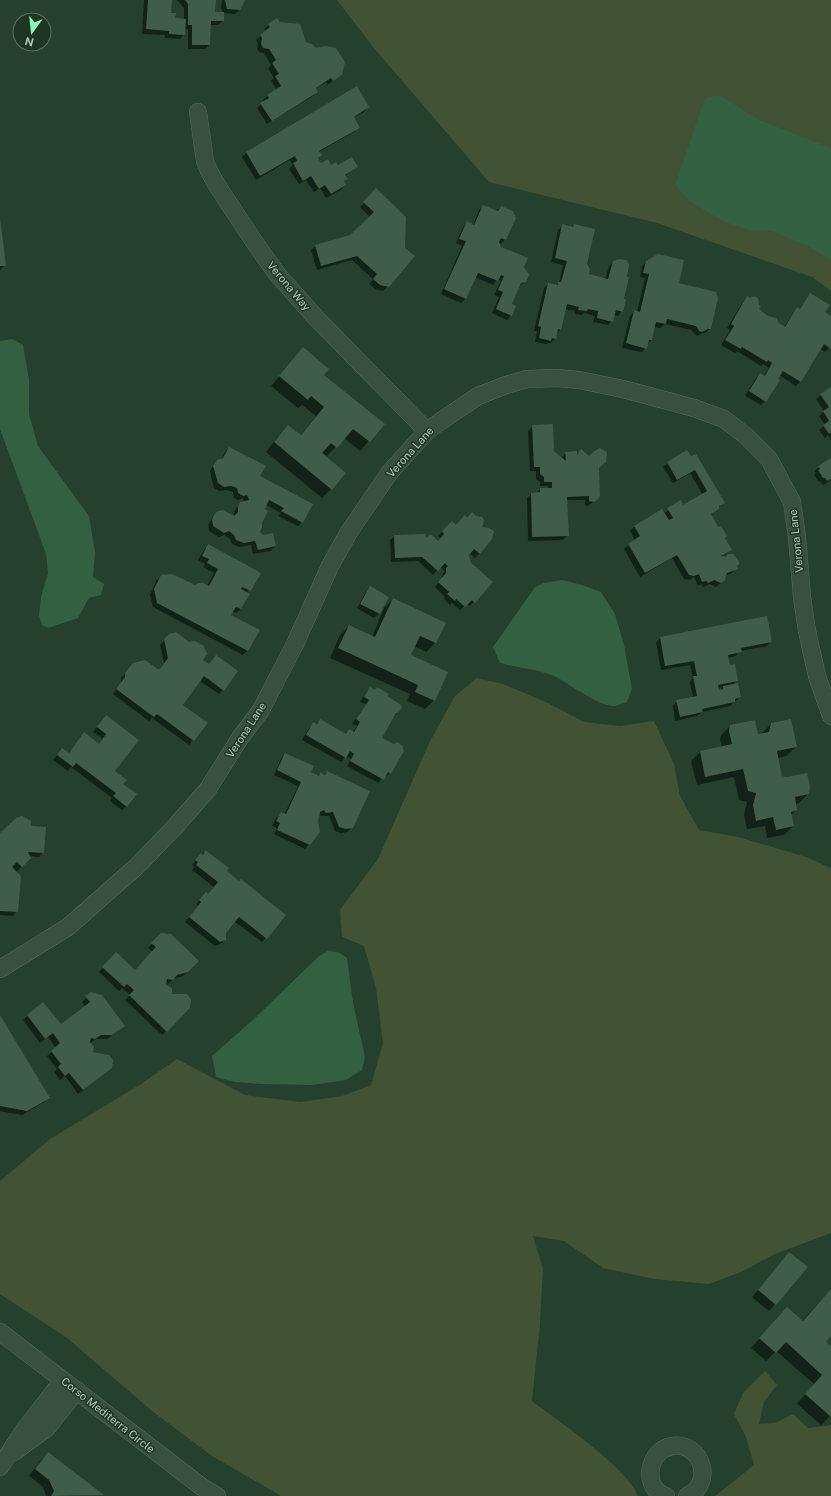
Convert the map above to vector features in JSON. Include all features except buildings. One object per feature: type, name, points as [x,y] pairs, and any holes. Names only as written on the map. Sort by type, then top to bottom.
[{"type":"street","name":"Verona Way","points":[[198,112],[205,161],[209,171],[234,212],[268,262],[317,319],[427,431]]},
{"type":"street","name":"Verona Lane","points":[[0,969],[68,927],[174,830],[208,790],[264,703],[295,644],[327,572],[348,532],[390,472],[427,431],[455,410],[478,396],[506,385],[527,380],[557,378],[579,380],[623,389],[694,408],[724,419],[746,436],[769,459],[792,502],[797,537],[802,597],[808,631],[817,676],[831,716]]},
{"type":"street","name":"Corso Mediterra Circle","points":[[0,1332],[202,1487],[217,1496]]},
{"type":"street","points":[[4,1461],[25,1429],[62,1380]]},
{"type":"street","points":[[4,1461],[47,1428],[77,1390]]},
{"type":"street","points":[[662,1495],[656,1489],[652,1481],[650,1472],[651,1464],[656,1455],[663,1449],[671,1446],[681,1446],[692,1450],[698,1456],[702,1465],[703,1474],[701,1483],[698,1488],[687,1496]]},
{"type":"shaded area","points":[[337,0],[831,0],[831,291],[812,277],[657,223],[489,182],[373,47]]},
{"type":"shaded area","points":[[720,95],[757,119],[831,148],[831,260],[808,246],[771,231],[752,231],[728,223],[689,201],[675,185],[705,98]]},
{"type":"shaded area","points":[[12,339],[23,345],[29,380],[29,414],[38,446],[89,516],[95,552],[93,577],[104,584],[101,595],[89,598],[78,618],[48,628],[42,625],[39,615],[41,597],[48,573],[46,554],[0,429],[0,341]]},
{"type":"shaded area","points":[[562,580],[601,592],[615,614],[624,645],[632,689],[627,702],[615,706],[609,706],[593,699],[554,676],[500,663],[493,647],[535,587],[544,583]]},
{"type":"shaded area","points":[[477,678],[503,684],[548,703],[584,722],[621,726],[654,721],[674,764],[680,796],[699,830],[738,837],[806,857],[831,868],[831,1233],[775,1254],[741,1272],[709,1284],[654,1279],[603,1268],[564,1241],[533,1236],[543,1269],[540,1324],[532,1401],[607,1459],[632,1485],[638,1496],[281,1496],[212,1456],[152,1411],[67,1338],[0,1294],[0,1181],[50,1139],[141,1084],[177,1059],[245,1095],[301,1102],[342,1096],[371,1085],[383,1043],[376,988],[364,946],[342,937],[340,910],[378,859],[430,741],[455,696]]},
{"type":"shaded area","points":[[328,951],[338,952],[347,958],[353,1003],[365,1057],[362,1070],[346,1080],[312,1085],[235,1082],[216,1077],[212,1056],[256,1017],[319,956]]},
{"type":"shaded area","points":[[765,1371],[777,1385],[764,1402],[759,1424],[775,1423],[793,1414],[808,1428],[831,1425],[831,1496],[715,1496],[754,1465],[746,1437],[734,1414],[743,1393]]}]
